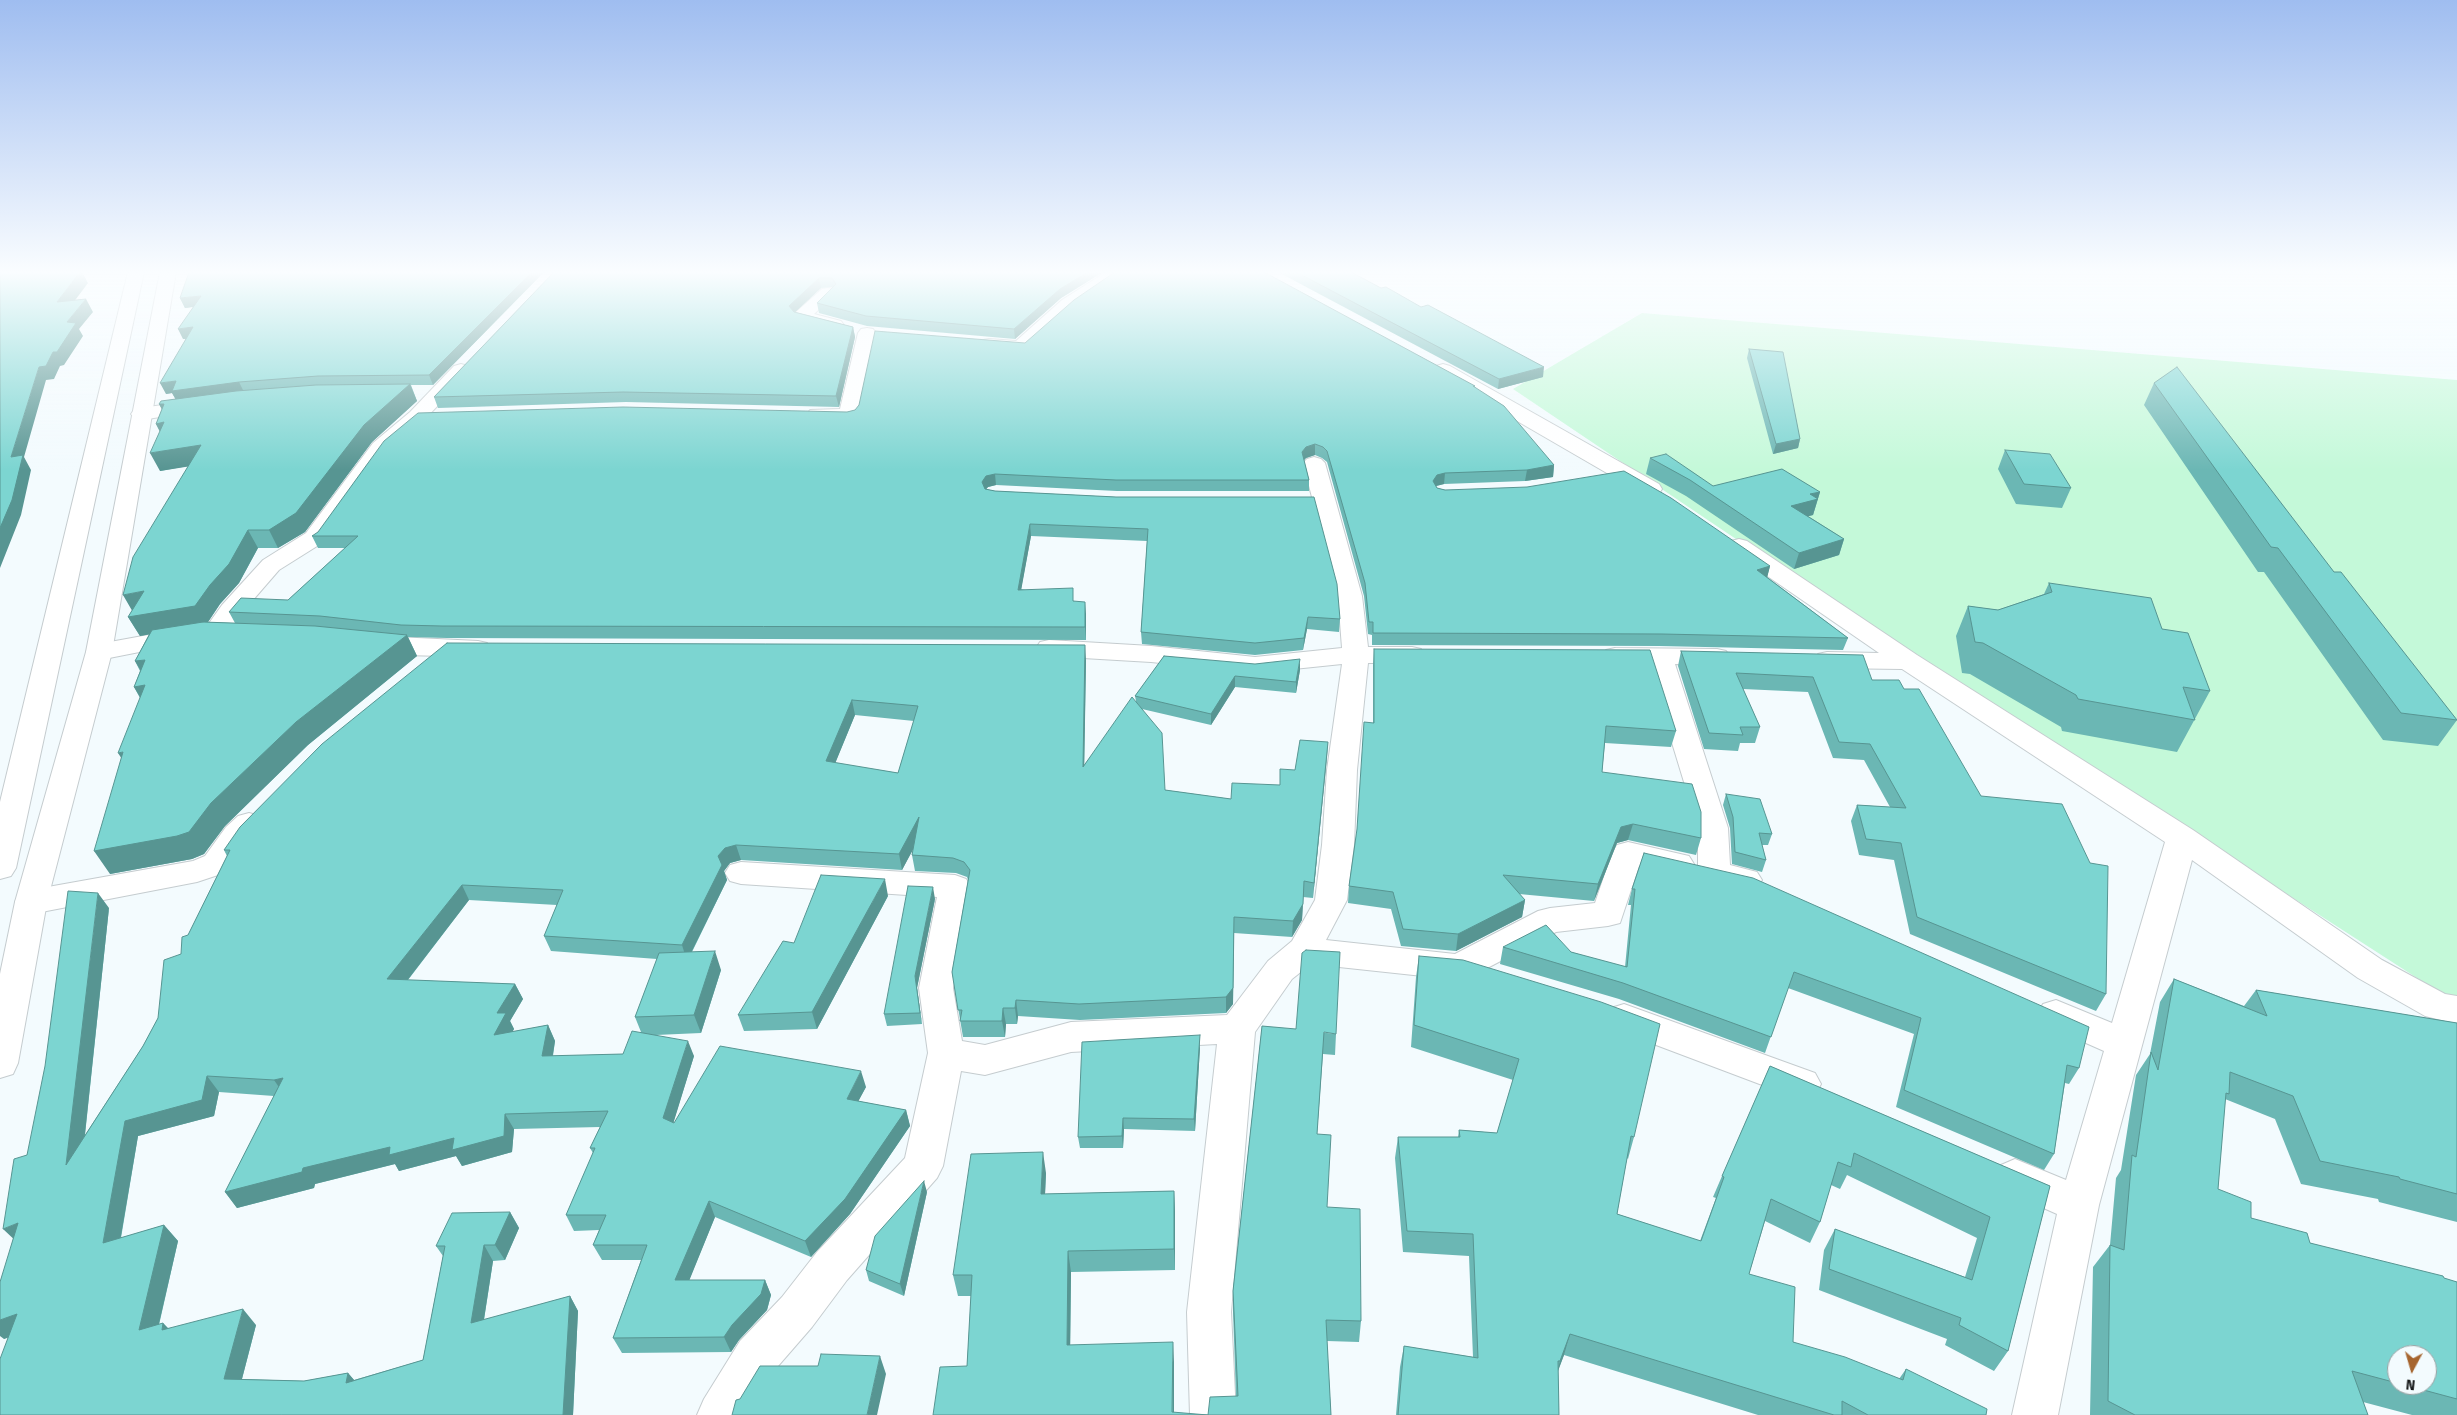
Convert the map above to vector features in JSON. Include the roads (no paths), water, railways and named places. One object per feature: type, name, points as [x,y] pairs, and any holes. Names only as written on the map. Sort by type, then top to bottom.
[{"type":"street","points":[[0,868],[121,338]]},
{"type":"street","points":[[0,1063],[31,902],[99,652],[155,338]]},
{"type":"street","points":[[800,414],[849,415],[875,338]]},
{"type":"street","points":[[975,343],[1020,347],[1030,338]]},
{"type":"street","points":[[1420,357],[1499,400],[1622,474],[1669,499]]},
{"type":"street","points":[[215,633],[271,565],[314,538],[380,447],[417,416],[471,361]]},
{"type":"street","points":[[410,393],[439,393]]},
{"type":"street","points":[[141,414],[216,404]]},
{"type":"street","points":[[417,416],[447,415]]},
{"type":"street","points":[[1213,1415],[1209,1312],[1237,1029],[1280,970],[1304,950],[1331,900],[1338,844],[1342,770],[1356,655],[1350,596],[1315,500],[1314,462]]},
{"type":"street","points":[[1596,479],[1622,474]]},
{"type":"street","points":[[1718,532],[1908,661],[2182,838],[2370,969],[2437,1006],[2457,1010]]},
{"type":"street","points":[[99,652],[215,633],[243,634]]},
{"type":"street","points":[[353,641],[406,647],[506,649]]},
{"type":"street","points":[[417,673],[447,648]]},
{"type":"street","points":[[1022,649],[1067,648],[1151,654],[1255,665],[1356,655],[1434,655]]},
{"type":"street","points":[[1591,656],[1739,658]]},
{"type":"street","points":[[1659,656],[1713,828],[1714,872]]},
{"type":"street","points":[[1798,659],[1908,661]]},
{"type":"street","points":[[31,902],[197,871],[216,864],[237,834],[272,801]]},
{"type":"street","points":[[2035,1415],[2079,1205],[2182,838]]},
{"type":"street","points":[[1460,967],[1550,920],[1608,914],[1628,853],[1714,872],[1757,883],[1775,890]]},
{"type":"street","points":[[720,1415],[756,1357],[797,1312],[832,1266],[923,1166],[946,1053],[936,988],[955,887],[741,872]]},
{"type":"street","points":[[1304,950],[1460,967],[1505,981]]},
{"type":"street","points":[[2026,1001],[2123,1044]]},
{"type":"street","points":[[1596,1008],[1829,1096]]},
{"type":"street","points":[[946,1053],[984,1060],[1071,1037],[1237,1029]]},
{"type":"street","points":[[1990,1166],[2079,1205]]}]
